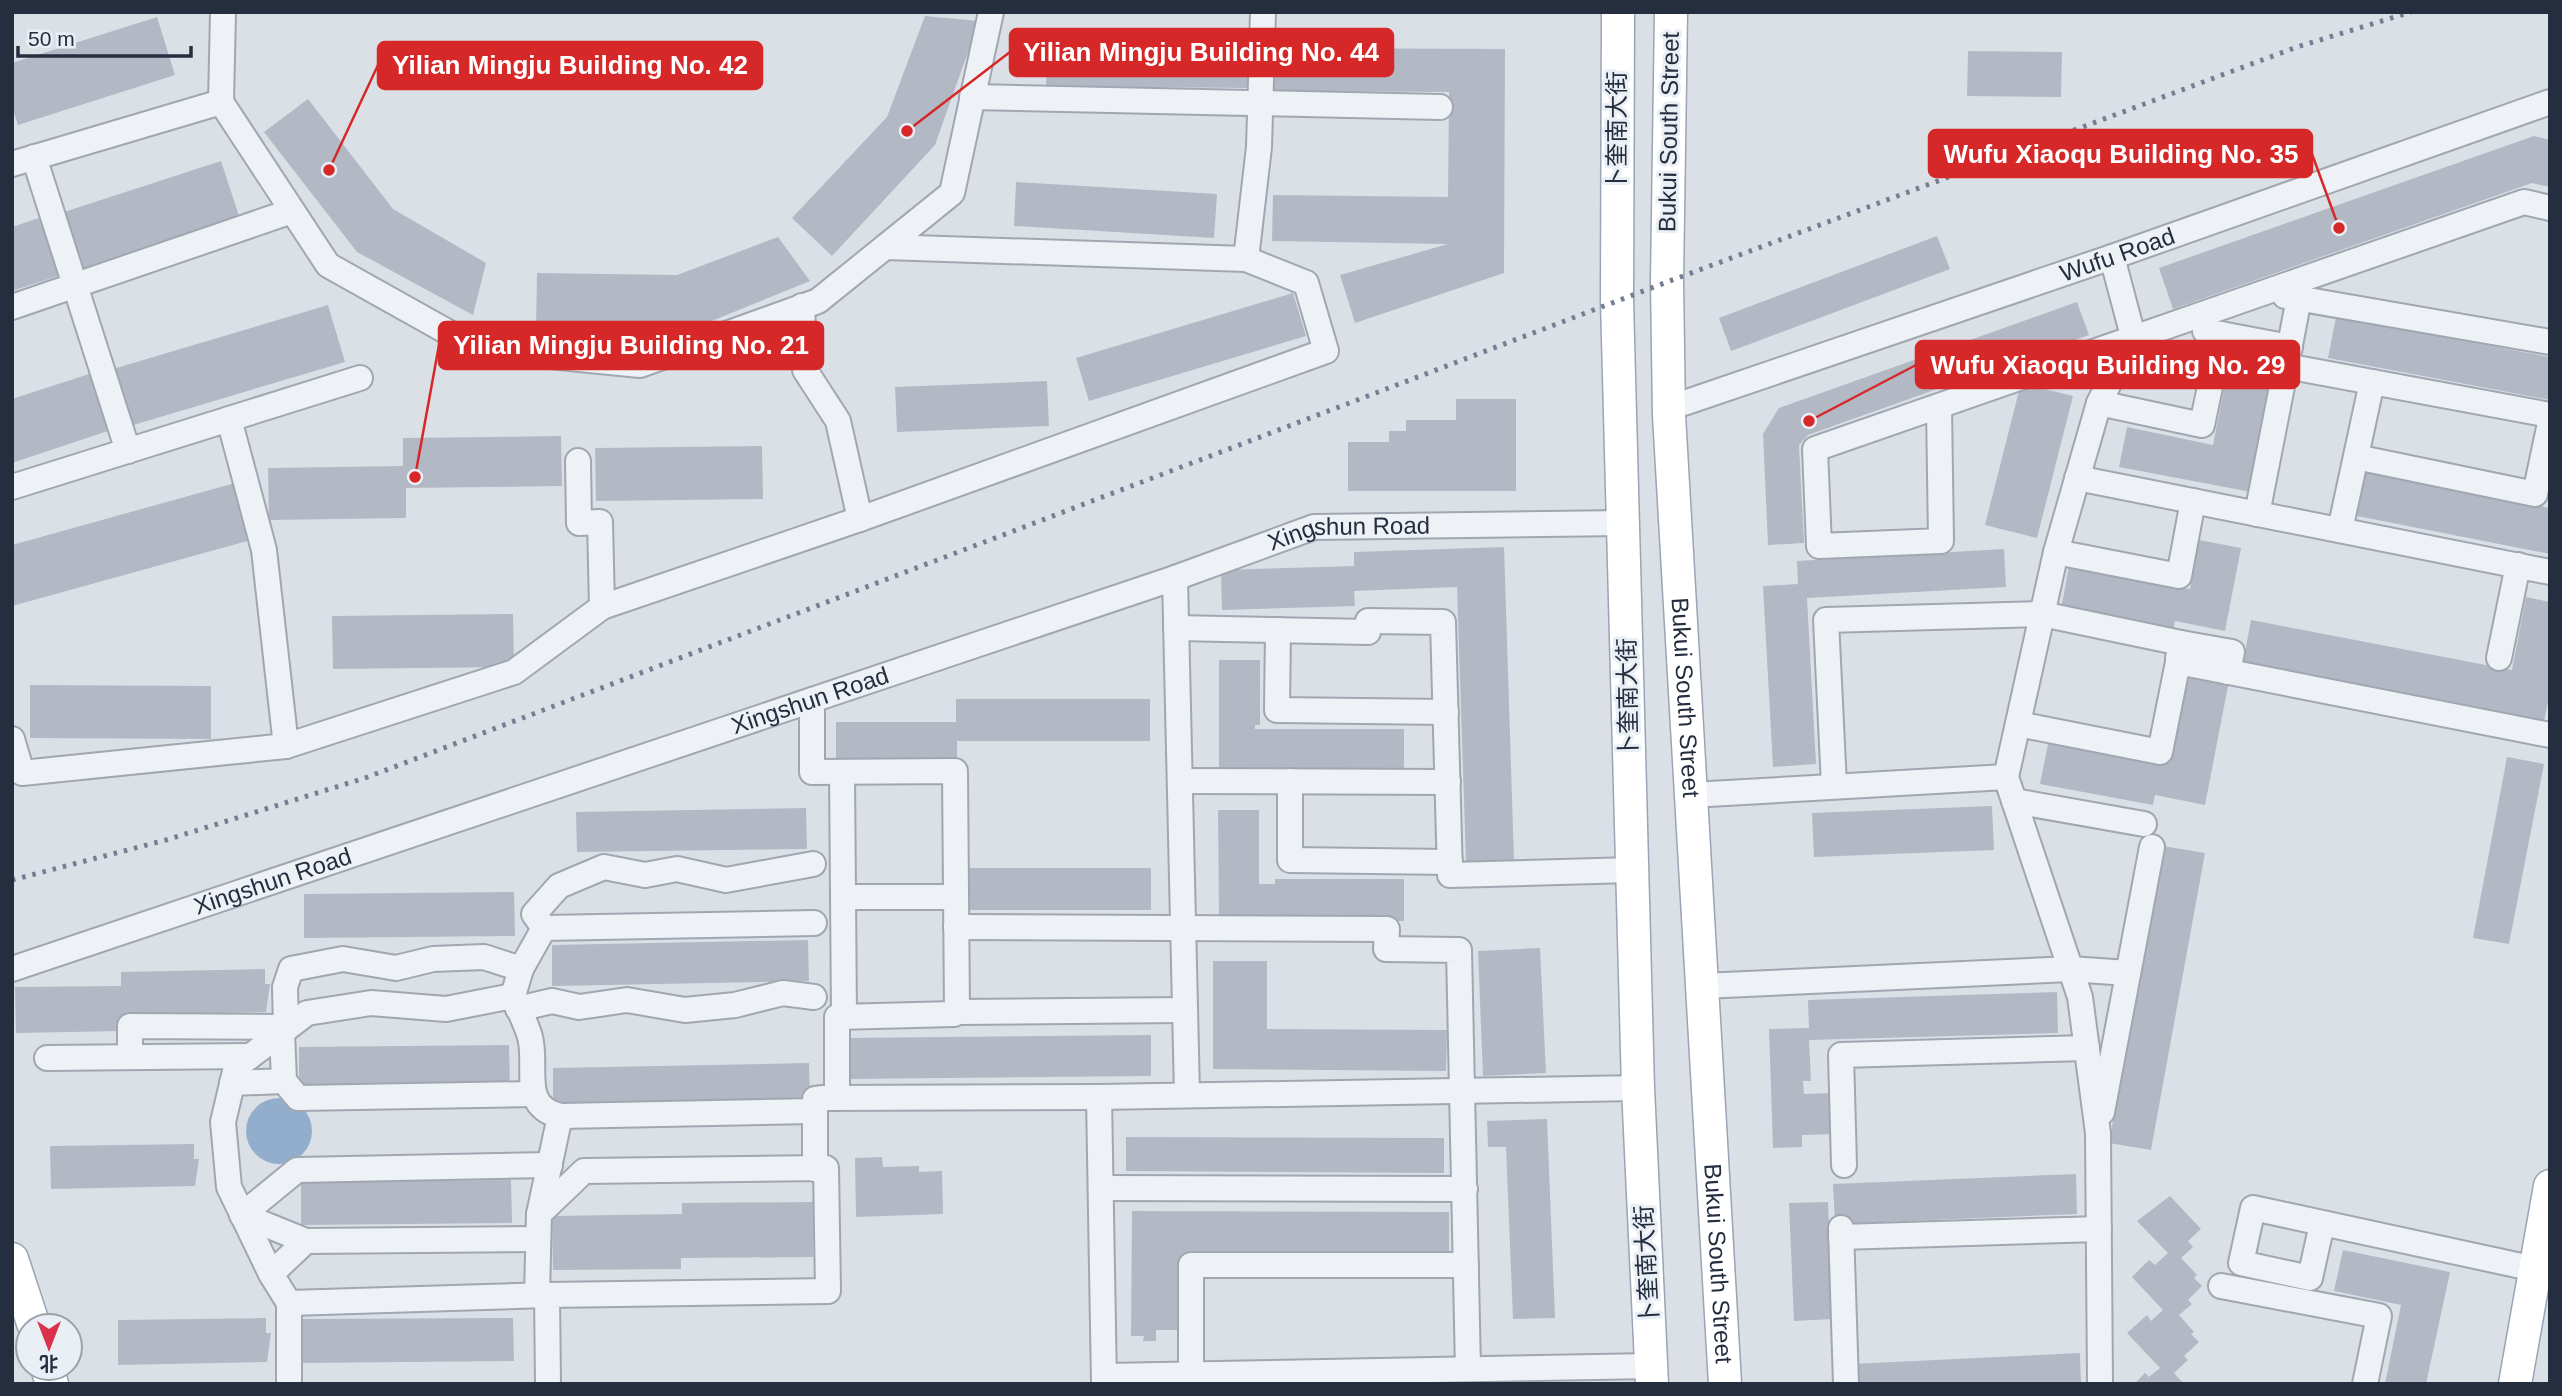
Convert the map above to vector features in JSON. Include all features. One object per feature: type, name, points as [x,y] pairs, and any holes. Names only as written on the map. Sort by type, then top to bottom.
[{"type":"main road","name":"卜奎南大街","points":[[1618,12],[1617,302],[1638,1087],[1652,1375]]},
{"type":"main road","name":"Bukui South Street","points":[[1671,12],[1667,282],[1669,415],[1725,1384]]},
{"type":"main road","points":[[2515,1384],[2550,1186]]},
{"type":"main road","points":[[12,1259],[29,1312]]},
{"type":"street","points":[[223,12],[220,102],[328,265],[478,349],[640,365],[818,301],[951,193],[991,12]]},
{"type":"street","points":[[1246,259],[1259,147],[1263,12]]},
{"type":"street","points":[[972,97],[1440,107]]},
{"type":"street","points":[[128,451],[75,286],[23,160],[220,102]]},
{"type":"street","name":"Wufu Road","points":[[1684,403],[2112,257],[2550,102]]},
{"type":"street","points":[[1939,406],[1941,541],[1819,547],[1815,449],[2524,202],[2550,208]]},
{"type":"street","points":[[12,307],[292,211]]},
{"type":"street","points":[[12,739],[22,773],[286,746],[514,672],[602,607],[859,519],[1326,351],[1306,283],[1246,259],[885,247]]},
{"type":"street","points":[[2100,1384],[2098,1133],[2080,997],[2006,776],[2056,552],[2077,478],[2099,404],[2133,336],[2112,257]]},
{"type":"street","points":[[2265,292],[2550,342]]},
{"type":"street","points":[[2257,513],[2299,298]]},
{"type":"street","points":[[802,306],[805,370],[838,422],[859,519]]},
{"type":"street","points":[[2169,324],[2221,334],[2371,382],[2550,415]]},
{"type":"street","points":[[2099,404],[2202,425],[2221,334]]},
{"type":"street","points":[[12,486],[360,378]]},
{"type":"street","points":[[2340,530],[2371,382]]},
{"type":"street","points":[[229,419],[264,550],[286,746]]},
{"type":"street","points":[[2356,457],[2535,494],[2550,423]]},
{"type":"street","points":[[578,461],[579,523],[600,522],[602,607]]},
{"type":"street","points":[[2077,478],[2550,572]]},
{"type":"street","points":[[2056,552],[2179,576],[2193,501]]},
{"type":"street","name":"Xingshun Road","points":[[12,969],[1175,578],[1314,527],[1623,523]]},
{"type":"street","points":[[2499,659],[2518,565]]},
{"type":"street","points":[[1175,578],[1187,1094]]},
{"type":"street","points":[[1834,786],[1826,621],[2042,614],[2179,652],[2228,672],[2550,735]]},
{"type":"street","points":[[1176,628],[1368,632],[1368,621],[1443,622],[1451,875],[1632,870]]},
{"type":"street","points":[[1278,630],[1277,710],[1446,712]]},
{"type":"street","points":[[2018,724],[2160,752],[2179,652]]},
{"type":"street","points":[[812,700],[812,772],[955,771],[957,1012],[1185,1010]]},
{"type":"street","points":[[842,772],[844,1017]]},
{"type":"street","points":[[1691,795],[2006,776]]},
{"type":"street","points":[[1180,781],[1448,782]]},
{"type":"street","points":[[1290,781],[1290,860],[1450,862]]},
{"type":"street","points":[[2014,802],[2148,836],[2128,973],[2098,1133]]},
{"type":"street","points":[[544,928],[534,914],[559,886],[604,867],[645,875],[677,869],[726,880],[813,864]]},
{"type":"street","points":[[843,897],[956,897]]},
{"type":"street","points":[[544,928],[814,923]]},
{"type":"street","points":[[956,927],[1387,929],[1386,950],[1459,950],[1468,1369]]},
{"type":"street","points":[[544,928],[521,969],[516,1003],[530,1039],[532,1094],[548,1113],[560,1116],[815,1111]]},
{"type":"street","points":[[521,969],[484,957],[433,959],[396,968],[342,959],[291,969],[285,987],[284,1081],[298,1098],[532,1094]]},
{"type":"street","points":[[1702,986],[2070,969],[2128,973]]},
{"type":"street","points":[[289,1384],[289,1303],[271,1274],[229,1187],[223,1122],[236,1067],[284,1029],[307,1013],[371,1003],[446,1009],[552,1001],[579,1007],[627,1000],[685,1010],[735,1005],[783,993],[814,997]]},
{"type":"street","points":[[837,1098],[836,1017],[954,1014]]},
{"type":"street","points":[[130,1057],[130,1026],[284,1029]]},
{"type":"street","points":[[1844,1165],[1841,1055],[2087,1048]]},
{"type":"street","points":[[47,1058],[250,1056]]},
{"type":"street","points":[[232,1083],[284,1081]]},
{"type":"street","points":[[815,1169],[815,1099],[1099,1097],[1638,1087]]},
{"type":"street","points":[[1099,1097],[1104,1380],[1191,1374],[1358,1378],[1468,1369],[1652,1375]]},
{"type":"street","points":[[548,1384],[538,1239],[539,1214],[560,1116]]},
{"type":"street","points":[[242,1215],[297,1170],[550,1165]]},
{"type":"street","points":[[289,1303],[542,1295],[828,1292],[826,1168],[584,1171],[539,1214]]},
{"type":"street","points":[[1101,1188],[1465,1189]]},
{"type":"street","points":[[242,1215],[306,1241],[538,1239]]},
{"type":"street","points":[[2322,1224],[2535,1269]]},
{"type":"street","points":[[1846,1384],[1841,1233],[2099,1229]]},
{"type":"street","points":[[271,1274],[306,1241]]},
{"type":"street","points":[[1191,1374],[1191,1265],[1466,1265]]},
{"type":"street","points":[[2221,1286],[2379,1316],[2365,1384]]},
{"type":"water","points":[[279,1098],[292,1101],[302,1108],[309,1118],[312,1131],[309,1144],[302,1154],[292,1161],[279,1164],[266,1161],[256,1154],[249,1144],[246,1131],[249,1118],[256,1108],[266,1101]]},
{"type":"building","points":[[925,16],[979,21],[935,145],[832,256],[792,218],[887,117]]},
{"type":"building","points":[[157,17],[175,75],[18,125],[12,107],[12,63]]},
{"type":"building","points":[[1047,42],[1248,44],[1248,88],[1046,86]]},
{"type":"building","points":[[1272,48],[1505,49],[1504,273],[1355,323],[1340,275],[1448,244],[1272,241],[1273,195],[1448,197],[1449,92],[1271,91]]},
{"type":"building","points":[[1968,51],[2062,52],[2061,97],[1967,96]]},
{"type":"building","points":[[308,99],[393,209],[486,263],[473,315],[357,252],[264,132]]},
{"type":"building","points":[[2534,136],[2550,140],[2550,187],[2532,183],[2173,309],[2159,268]]},
{"type":"building","points":[[221,161],[240,219],[83,270],[64,212]]},
{"type":"building","points":[[1016,182],[1217,194],[1214,238],[1014,226]]},
{"type":"building","points":[[42,217],[61,275],[12,291],[12,227]]},
{"type":"building","points":[[1937,236],[1950,269],[1731,351],[1719,318]]},
{"type":"building","points":[[778,237],[810,281],[687,331],[536,328],[537,273],[677,275]]},
{"type":"building","points":[[1293,293],[1306,336],[1089,401],[1076,358]]},
{"type":"building","points":[[2077,302],[2089,335],[1808,435],[1799,445],[1804,543],[1768,545],[1763,434],[1779,408]]},
{"type":"building","points":[[328,305],[345,362],[130,426],[113,369]]},
{"type":"building","points":[[2336,317],[2550,357],[2550,400],[2328,358]]},
{"type":"building","points":[[2231,352],[2277,361],[2251,492],[2119,467],[2127,427],[2213,445]]},
{"type":"building","points":[[89,374],[108,431],[12,463],[12,399]]},
{"type":"building","points":[[1047,381],[1049,426],[897,432],[895,387]]},
{"type":"building","points":[[2021,383],[2073,396],[2037,538],[1985,525]]},
{"type":"building","points":[[1456,399],[1516,399],[1516,491],[1348,491],[1348,442],[1389,442],[1389,431],[1406,431],[1406,420],[1456,420]]},
{"type":"building","points":[[561,436],[562,486],[406,488],[406,518],[269,520],[268,468],[403,466],[403,438]]},
{"type":"building","points":[[762,446],[763,499],[596,501],[595,448]]},
{"type":"building","points":[[2366,472],[2550,508],[2550,554],[2357,516]]},
{"type":"building","points":[[235,483],[251,540],[12,606],[12,545]]},
{"type":"building","points":[[2199,540],[2241,548],[2225,631],[2175,621],[2173,631],[2061,609],[2069,566],[2190,589]]},
{"type":"building","points":[[1504,547],[1514,860],[1466,862],[1457,587],[1354,591],[1355,606],[1222,610],[1221,570],[1354,566],[1354,552]]},
{"type":"building","points":[[2004,549],[2006,587],[1807,598],[1816,764],[1773,767],[1763,586],[1798,584],[1797,561]]},
{"type":"building","points":[[2526,597],[2550,602],[2550,693],[2544,721],[2243,663],[2251,620],[2512,670]]},
{"type":"building","points":[[513,614],[514,667],[333,669],[332,616]]},
{"type":"building","points":[[1219,660],[1260,660],[1260,725],[1255,725],[1255,729],[1404,729],[1404,770],[1219,770]]},
{"type":"building","points":[[2185,673],[2229,681],[2205,805],[2155,795],[2153,805],[2040,784],[2049,739],[2168,762]]},
{"type":"building","points":[[30,685],[211,686],[211,739],[30,738]]},
{"type":"building","points":[[956,699],[1150,699],[1150,741],[957,741],[957,761],[836,760],[836,722],[956,722]]},
{"type":"building","points":[[2507,757],[2544,764],[2509,944],[2473,938]]},
{"type":"building","points":[[1992,806],[1994,850],[1814,857],[1812,813]]},
{"type":"building","points":[[806,808],[807,849],[577,852],[576,812]]},
{"type":"building","points":[[1218,810],[1259,810],[1259,884],[1275,884],[1275,879],[1404,879],[1404,921],[1219,921]]},
{"type":"building","points":[[2163,846],[2205,853],[2151,1150],[2109,1143]]},
{"type":"building","points":[[958,868],[1151,868],[1151,910],[958,910]]},
{"type":"building","points":[[514,892],[515,936],[304,938],[304,894]]},
{"type":"building","points":[[808,940],[809,981],[552,986],[552,945]]},
{"type":"building","points":[[1540,948],[1546,1073],[1483,1076],[1478,951]]},
{"type":"building","points":[[1213,961],[1267,961],[1267,1029],[1447,1030],[1446,1071],[1213,1069]]},
{"type":"building","points":[[265,969],[265,984],[270,984],[266,1012],[123,1015],[123,1031],[16,1033],[15,987],[121,986],[121,972]]},
{"type":"building","points":[[2057,992],[2058,1033],[1809,1040],[1811,1081],[1803,1081],[1804,1094],[1832,1093],[1833,1134],[1802,1135],[1802,1147],[1773,1148],[1769,1029],[1809,1028],[1808,1000]]},
{"type":"building","points":[[1151,1035],[1151,1076],[848,1079],[847,1038]]},
{"type":"building","points":[[509,1045],[510,1088],[299,1090],[299,1047]]},
{"type":"building","points":[[809,1063],[810,1104],[553,1109],[553,1068]]},
{"type":"building","points":[[1547,1119],[1555,1318],[1513,1319],[1506,1147],[1488,1147],[1487,1121]]},
{"type":"building","points":[[1126,1137],[1444,1138],[1444,1173],[1126,1171]]},
{"type":"building","points":[[194,1144],[194,1159],[199,1159],[195,1186],[51,1189],[50,1146]]},
{"type":"building","points":[[882,1157],[883,1167],[919,1166],[919,1172],[942,1171],[943,1214],[856,1217],[855,1158]]},
{"type":"building","points":[[2076,1174],[2077,1214],[1835,1224],[1833,1184]]},
{"type":"building","points":[[511,1180],[512,1223],[301,1225],[301,1182]]},
{"type":"building","points":[[2170,1196],[2201,1229],[2188,1241],[2193,1247],[2181,1258],[2197,1275],[2194,1278],[2202,1286],[2188,1300],[2192,1304],[2179,1315],[2199,1342],[2184,1356],[2188,1360],[2174,1373],[2184,1384],[2134,1384],[2145,1373],[2149,1377],[2160,1368],[2127,1333],[2147,1315],[2151,1321],[2163,1310],[2132,1277],[2149,1260],[2155,1265],[2168,1253],[2137,1221]]},
{"type":"building","points":[[813,1202],[813,1257],[681,1258],[681,1269],[553,1270],[552,1216],[682,1214],[682,1203]]},
{"type":"building","points":[[1828,1202],[1833,1319],[1794,1321],[1789,1203]]},
{"type":"building","points":[[1132,1211],[1449,1212],[1449,1256],[1181,1255],[1181,1330],[1156,1330],[1156,1341],[1143,1341],[1144,1336],[1131,1336]]},
{"type":"building","points":[[2343,1250],[2450,1272],[2426,1384],[2385,1384],[2401,1305],[2334,1291]]},
{"type":"building","points":[[266,1318],[266,1333],[271,1333],[267,1362],[118,1365],[118,1320]]},
{"type":"building","points":[[513,1318],[514,1361],[303,1363],[303,1319]]},
{"type":"building","points":[[2080,1353],[2081,1384],[1853,1384],[1852,1364]]},
{"type":"railway","points":[[12,880],[166,840],[365,778],[1667,282],[2297,47],[2411,12]]},
{"type":"place","name":"Yilian Mingju Building No. 44","points":[[907,131]]},
{"type":"place","name":"Yilian Mingju Building No. 42","points":[[329,170]]},
{"type":"place","name":"Wufu Xiaoqu Building No. 35","points":[[2339,228]]},
{"type":"place","name":"Wufu Xiaoqu Building No. 29","points":[[1809,421]]},
{"type":"place","name":"Yilian Mingju Building No. 21","points":[[415,477]]}]
